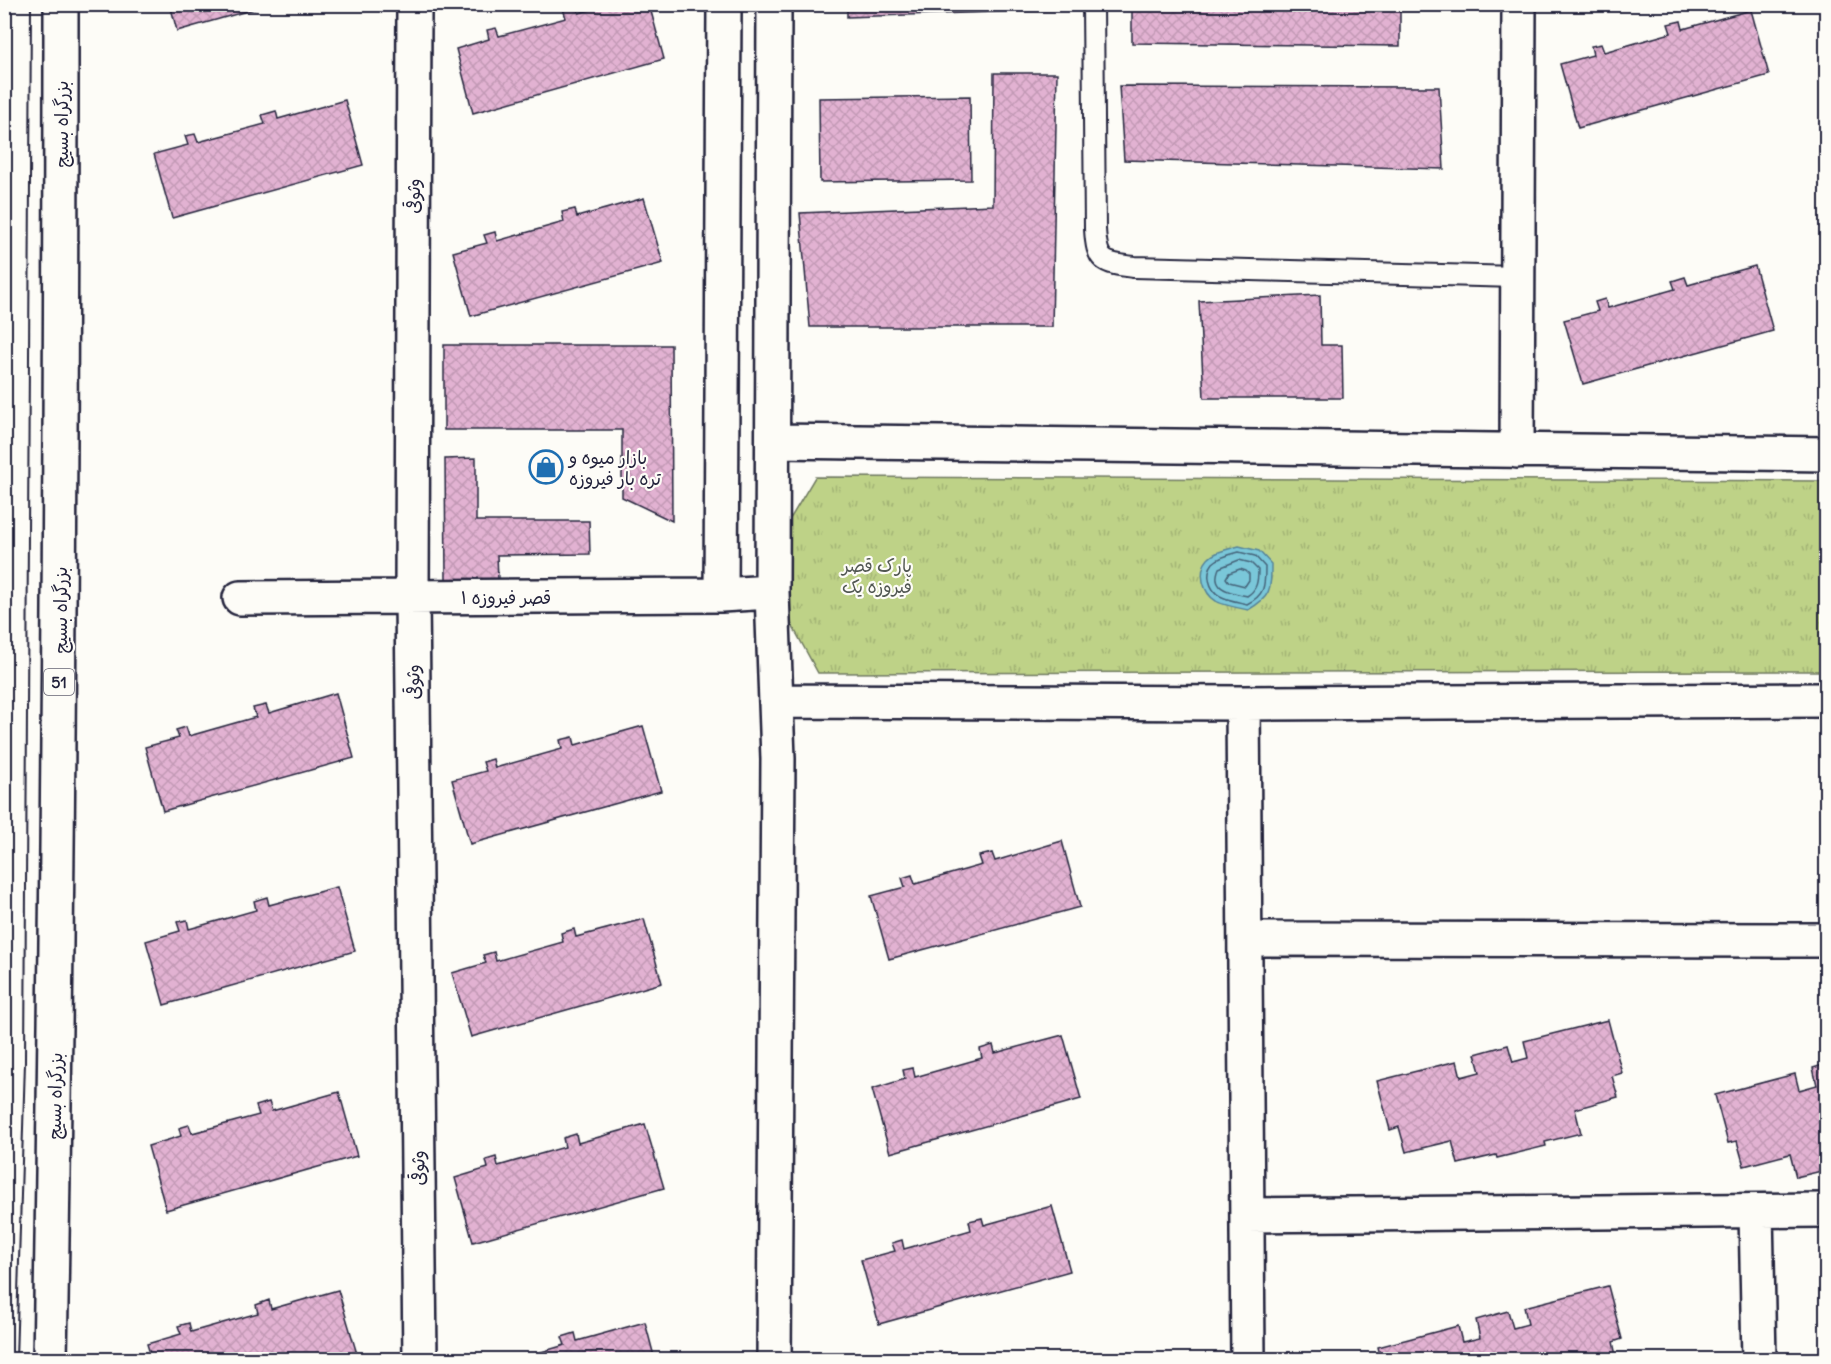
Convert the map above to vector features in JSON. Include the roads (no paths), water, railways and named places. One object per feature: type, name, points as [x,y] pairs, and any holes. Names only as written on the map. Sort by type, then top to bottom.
[{"type":"main road","name":"بزرگراه بسیج","points":[[50,1359],[57,957],[61,502],[61,4]]},
{"type":"main road","name":"وثوقی","points":[[414,4],[412,597],[420,1359]]},
{"type":"main road","points":[[722,595],[724,4]]},
{"type":"main road","points":[[774,4],[772,592],[778,759],[774,1359]]},
{"type":"main road","points":[[1517,450],[1519,4]]},
{"type":"main road","points":[[774,441],[1827,454]]},
{"type":"main road","name":"قصر فیروزه ۱","points":[[240,598],[722,595],[772,592]]},
{"type":"main road","points":[[776,701],[1243,704],[1827,700]]},
{"type":"main road","points":[[1243,704],[1248,1359]]},
{"type":"main road","points":[[1245,939],[1827,940]]},
{"type":"main road","points":[[1247,1215],[1827,1210]]},
{"type":"main road","points":[[1756,1211],[1759,1359]]},
{"type":"lane","points":[[5,1359],[14,1062],[20,4]]},
{"type":"lane","points":[[1093,4],[1095,229],[1097,250],[1101,258],[1114,264],[1134,267],[1517,277]]},
{"type":"water","points":[[1239,546],[1259,551],[1271,564],[1268,592],[1261,601],[1248,610],[1216,601],[1208,593],[1202,575],[1205,564],[1211,556]]},
{"type":"place","name":"بازار میوه و تره بار فیروزه","points":[[546,467]]},
{"type":"park label","name":"پارک قصر فیروزه یک","points":[[877,575]]}]
